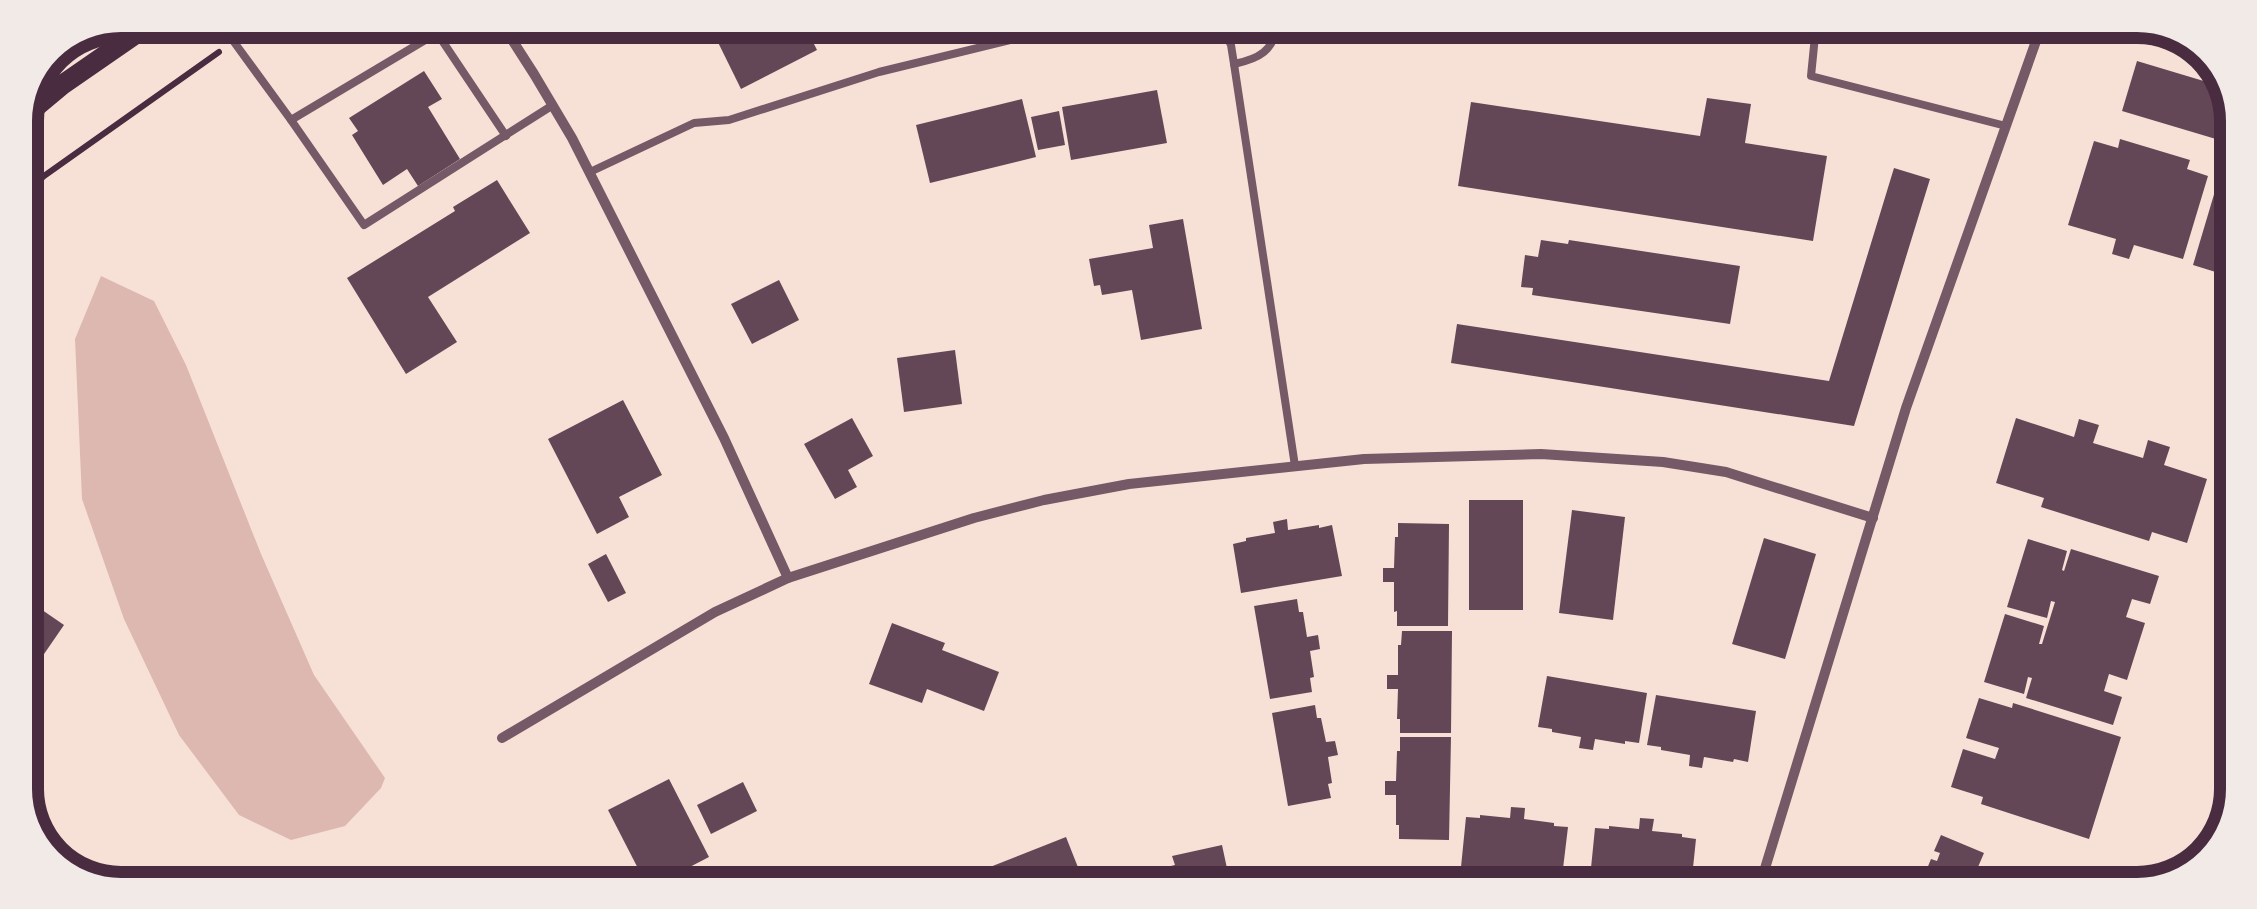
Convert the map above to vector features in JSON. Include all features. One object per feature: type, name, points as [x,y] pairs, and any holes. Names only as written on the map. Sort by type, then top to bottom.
[{"type":"main road","points":[[39,104],[130,38]]},
{"type":"street","points":[[510,38],[590,172],[724,438],[788,578]]},
{"type":"street","points":[[1764,872],[1918,374],[2037,38]]},
{"type":"street","points":[[502,738],[715,612],[788,578],[974,518],[1129,484],[1364,459],[1542,454],[1663,462],[1726,472],[1872,518]]},
{"type":"lane","points":[[231,38],[364,225],[553,105]]},
{"type":"lane","points":[[292,120],[428,38]]},
{"type":"lane","points":[[439,38],[506,136]]},
{"type":"lane","points":[[590,172],[694,122],[729,120],[879,72],[1021,38]]},
{"type":"lane","points":[[1228,38],[1294,466]]},
{"type":"lane","points":[[1234,64],[1257,59],[1269,49],[1274,38]]},
{"type":"lane","points":[[1815,38],[1811,76],[2006,126]]},
{"type":"path","points":[[38,182],[240,38]]},
{"type":"shaded area","points":[[101,276],[154,301],[186,365],[314,675],[385,778],[381,788],[345,826],[291,840],[239,815],[179,735],[124,619],[82,499],[75,339]]},
{"type":"building","points":[[716,38],[811,38],[817,50],[741,89]]},
{"type":"building","points":[[2137,61],[2209,83],[2218,105],[2219,140],[2122,111]]},
{"type":"building","points":[[424,71],[442,99],[428,107],[460,159],[418,186],[407,169],[383,185],[352,135],[358,131],[349,118]]},
{"type":"building","points":[[1157,90],[1167,143],[1071,160],[1062,107]]},
{"type":"building","points":[[1707,98],[1751,104],[1745,143],[1827,156],[1813,241],[1458,186],[1471,102],[1700,136]]},
{"type":"building","points":[[1022,99],[1036,157],[930,183],[916,125]]},
{"type":"building","points":[[1059,111],[1065,145],[1038,150],[1031,117]]},
{"type":"building","points":[[2120,139],[2190,160],[2187,169],[2208,176],[2183,259],[2134,245],[2129,259],[2112,254],[2116,239],[2068,225],[2094,141],[2118,148]]},
{"type":"building","points":[[1894,168],[1930,179],[1854,426],[1451,363],[1457,324],[1829,381]]},
{"type":"building","points":[[497,180],[530,233],[428,297],[457,342],[406,374],[347,278]]},
{"type":"building","points":[[2218,181],[2219,273],[2193,265]]},
{"type":"building","points":[[1183,219],[1202,329],[1141,340],[1132,290],[1102,295],[1100,285],[1094,286],[1089,259],[1153,248],[1149,225]]},
{"type":"building","points":[[1541,240],[1568,244],[1569,240],[1740,266],[1730,324],[1532,295],[1533,288],[1521,287],[1525,255],[1538,257]]},
{"type":"building","points":[[779,280],[799,320],[752,344],[731,304]]},
{"type":"building","points":[[955,350],[962,404],[904,412],[897,358]]},
{"type":"building","points":[[623,400],[662,475],[619,497],[629,517],[597,534],[548,439]]},
{"type":"building","points":[[852,418],[873,456],[848,470],[857,487],[835,499],[804,444]]},
{"type":"building","points":[[2016,418],[2074,437],[2079,419],[2099,425],[2093,443],[2143,458],[2148,440],[2170,447],[2164,465],[2207,479],[2187,543],[2152,532],[2149,541],[2041,507],[2044,498],[1996,483]]},
{"type":"building","points":[[1469,500],[1523,500],[1523,610],[1469,610]]},
{"type":"building","points":[[1572,510],[1625,517],[1613,620],[1559,613]]},
{"type":"building","points":[[1287,519],[1288,530],[1332,525],[1342,576],[1241,593],[1233,544],[1275,533],[1273,522]]},
{"type":"building","points":[[1398,523],[1449,524],[1448,626],[1397,626],[1394,582],[1383,582],[1383,568],[1394,568]]},
{"type":"building","points":[[1764,538],[1816,554],[1785,659],[1732,644]]},
{"type":"building","points":[[2028,539],[2067,551],[2064,571],[2071,549],[2159,576],[2150,604],[2132,599],[2126,617],[2145,623],[2127,680],[2109,674],[2104,691],[2122,697],[2113,725],[2026,698],[2032,678],[2028,677],[2024,694],[1984,682],[2005,614],[2044,626],[2042,644],[2055,602],[2051,601],[2047,618],[2007,607]]},
{"type":"building","points":[[606,554],[626,593],[608,602],[588,564]]},
{"type":"building","points":[[1297,599],[1307,637],[1318,635],[1320,649],[1310,651],[1312,692],[1270,699],[1254,606]]},
{"type":"building","points":[[38,607],[64,625],[38,663]]},
{"type":"building","points":[[892,623],[945,643],[942,650],[999,672],[984,711],[927,689],[922,703],[869,684]]},
{"type":"building","points":[[1402,631],[1452,631],[1451,733],[1400,733],[1398,689],[1387,689],[1387,675],[1398,675]]},
{"type":"building","points":[[1547,676],[1647,693],[1639,743],[1595,739],[1593,750],[1579,748],[1581,737],[1538,727]]},
{"type":"building","points":[[1656,695],[1756,711],[1748,762],[1704,757],[1702,768],[1689,766],[1690,755],[1647,745]]},
{"type":"building","points":[[1979,698],[2012,708],[2013,703],[2121,737],[2089,839],[1981,804],[1983,797],[1951,787],[1963,749],[1995,759],[1999,748],[1966,738]]},
{"type":"building","points":[[1315,705],[1326,742],[1335,741],[1338,755],[1328,757],[1331,798],[1288,806],[1272,713]]},
{"type":"building","points":[[1400,737],[1451,737],[1449,840],[1399,839],[1396,795],[1385,795],[1385,781],[1396,781]]},
{"type":"building","points":[[669,779],[709,857],[680,872],[640,872],[608,810]]},
{"type":"building","points":[[743,782],[757,811],[711,834],[697,805]]},
{"type":"building","points":[[1511,807],[1525,808],[1524,819],[1568,827],[1563,872],[1461,867],[1466,817],[1510,818]]},
{"type":"building","points":[[1640,818],[1654,819],[1652,831],[1696,839],[1693,872],[1591,872],[1595,828],[1639,829]]},
{"type":"building","points":[[1941,835],[1984,853],[1976,872],[1926,872],[1931,859],[1937,861],[1940,853],[1934,851]]},
{"type":"building","points":[[1066,837],[1080,872],[992,872],[990,867]]},
{"type":"building","points":[[1222,845],[1228,872],[1145,872],[1175,865],[1172,856]]}]
